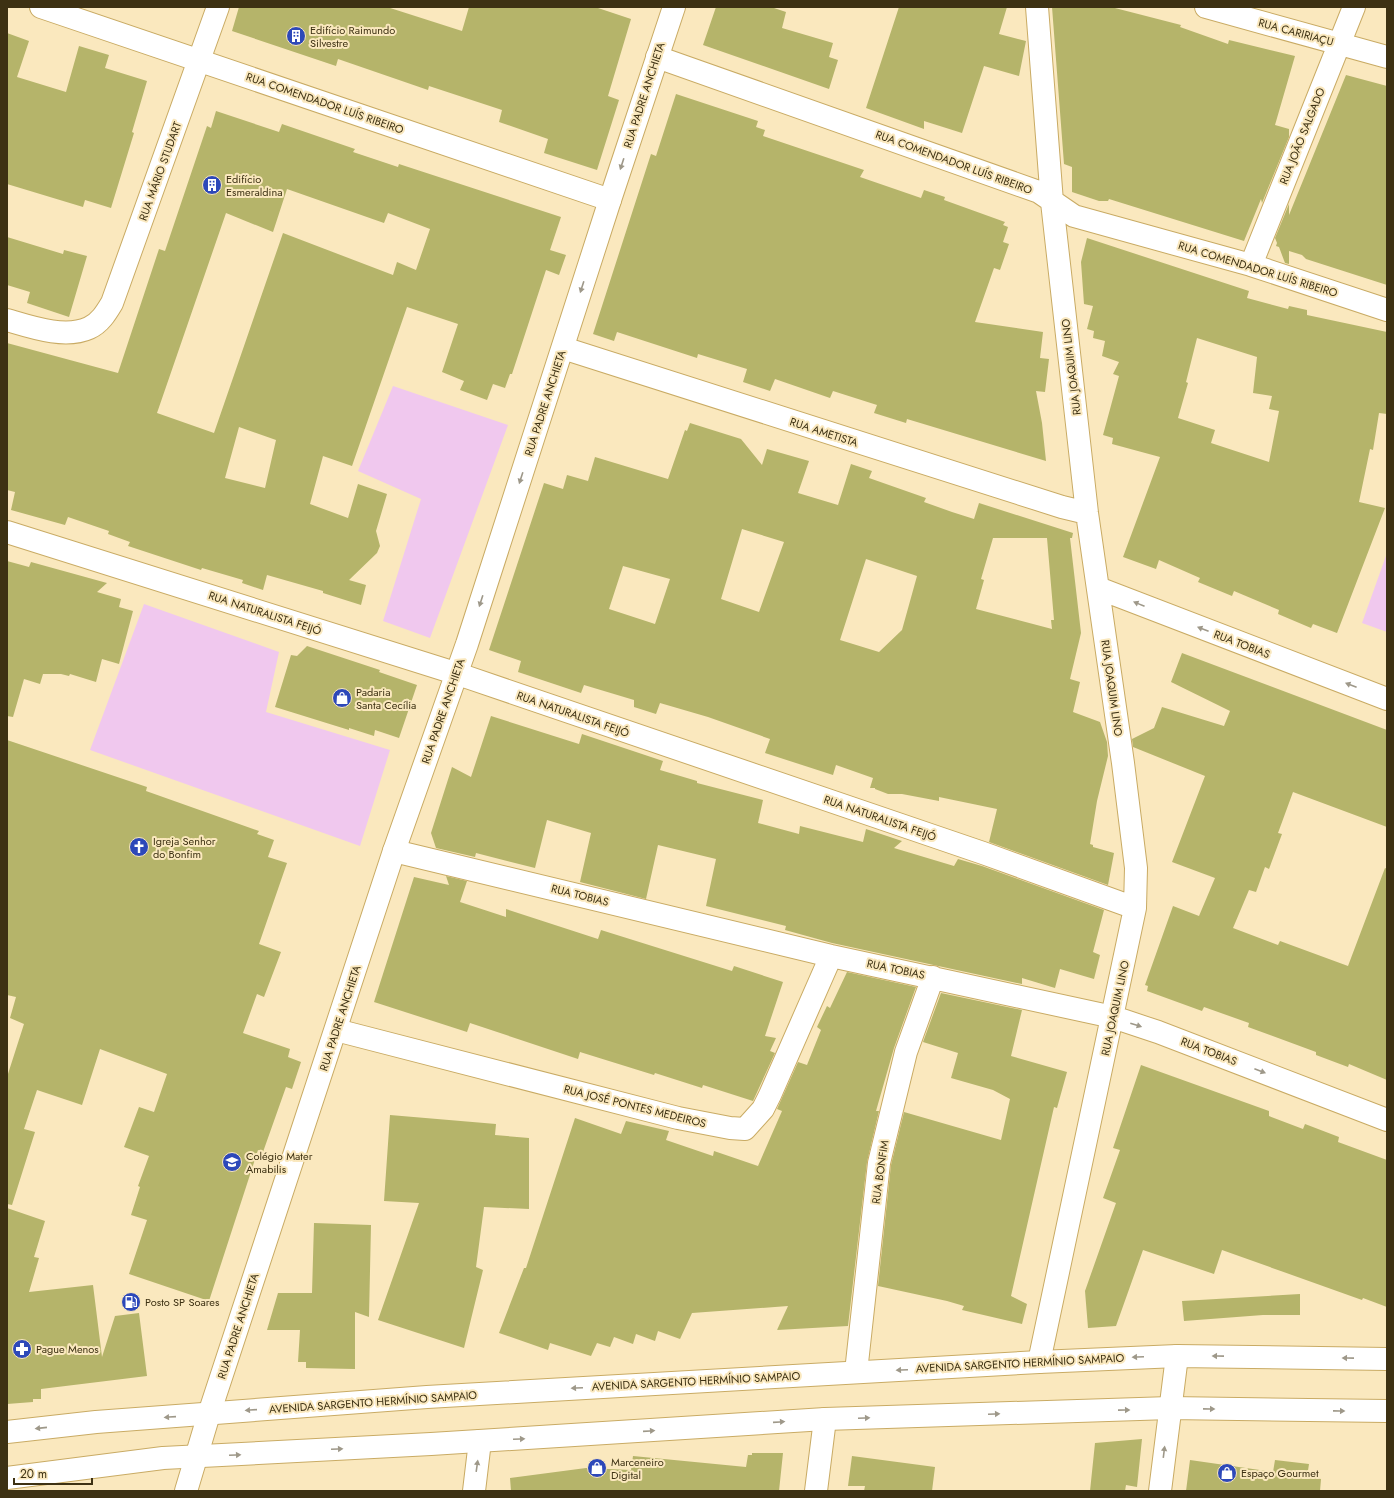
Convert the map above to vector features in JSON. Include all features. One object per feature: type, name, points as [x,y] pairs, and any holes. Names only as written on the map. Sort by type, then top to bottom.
[{"type":"street","name":"RUA COMENDADOR LUÍS RIBEIRO","points":[[41,7],[610,200]]},
{"type":"street","name":"RUA MÁRIO STUDART","points":[[7,320],[48,331],[76,332],[90,328],[103,317],[112,303],[218,7]]},
{"type":"street","name":"RUA PADRE ANCHIETA","points":[[186,1491],[209,1414],[394,851],[455,674],[467,644],[610,200],[674,7]]},
{"type":"street","name":"RUA JOAQUIM LINO","points":[[1037,7],[1052,202],[1087,513],[1123,762],[1136,868],[1135,908],[1039,1362]]},
{"type":"street","name":"RUA CARIRIAÇU","points":[[1206,7],[1387,57]]},
{"type":"street","name":"RUA JOÃO SALGADO","points":[[1251,265],[1338,43],[1354,7]]},
{"type":"street","name":"RUA COMENDADOR LUÍS RIBEIRO","points":[[657,57],[1039,192],[1074,216],[1251,265],[1387,310]]},
{"type":"street","name":"RUA AMETISTA","points":[[562,348],[1062,507],[1087,513]]},
{"type":"street","name":"RUA NATURALISTA FEIJÓ","points":[[7,532],[455,674],[975,850],[1135,908]]},
{"type":"street","name":"RUA TOBIAS","points":[[1098,588],[1387,699]]},
{"type":"street","name":"RUA TOBIAS","points":[[394,851],[831,956],[1113,1017],[1158,1032],[1387,1120]]},
{"type":"street","name":"RUA JOSÉ PONTES MEDEIROS","points":[[336,1030],[678,1118],[730,1128],[744,1129],[763,1108],[770,1095],[831,956]]},
{"type":"street","name":"RUA BONFIM","points":[[856,1372],[878,1163],[906,1052],[933,977]]},
{"type":"street","name":"AVENIDA SARGENTO HERMÍNIO SAMPAIO","points":[[7,1432],[96,1422],[457,1395],[1039,1362],[1177,1356],[1387,1359]]},
{"type":"street","points":[[1160,1491],[1177,1356]]},
{"type":"street","points":[[7,1478],[164,1458],[480,1441],[825,1419],[1170,1408],[1387,1411]]},
{"type":"street","points":[[816,1491],[825,1419]]},
{"type":"street","points":[[474,1491],[480,1441]]},
{"type":"shaded area","points":[[393,386],[508,425],[430,638],[383,621],[421,499],[358,471]]},
{"type":"shaded area","points":[[1387,553],[1387,632],[1362,623]]},
{"type":"shaded area","points":[[144,604],[279,652],[266,712],[390,750],[360,846],[90,750]]},
{"type":"building","points":[[239,7],[387,7],[462,31],[469,7],[595,7],[631,19],[608,96],[619,100],[597,170],[544,153],[548,139],[499,122],[502,110],[429,86],[428,90],[338,59],[336,66],[232,31]]},
{"type":"building","points":[[716,7],[771,7],[786,12],[782,28],[833,43],[829,57],[838,60],[829,89],[703,45]]},
{"type":"building","points":[[899,7],[1007,7],[999,34],[1026,41],[1019,76],[984,66],[962,133],[924,121],[924,129],[866,108]]},
{"type":"building","points":[[1052,7],[1111,7],[1181,25],[1180,27],[1228,44],[1229,40],[1295,56],[1275,125],[1289,129],[1289,137],[1262,203],[1261,199],[1244,241],[1109,199],[1108,201],[1099,201],[1072,192],[1072,167],[1064,164]]},
{"type":"building","points":[[7,33],[29,41],[17,77],[66,92],[79,46],[109,55],[105,68],[147,81],[132,132],[134,133],[111,208],[85,200],[83,207],[7,184]]},
{"type":"building","points":[[1346,75],[1387,86],[1387,285],[1306,259],[1302,255],[1289,251],[1289,264],[1285,263],[1279,247],[1276,246],[1277,243],[1275,238],[1289,204],[1289,215]]},
{"type":"building","points":[[676,94],[758,121],[756,127],[765,130],[763,136],[864,170],[860,177],[921,198],[924,190],[945,197],[944,200],[1005,222],[1003,225],[1008,227],[1003,242],[1009,244],[1000,270],[994,268],[975,322],[1043,332],[1040,358],[1049,359],[1045,392],[1036,391],[1042,423],[1046,461],[907,419],[906,423],[874,413],[877,405],[833,391],[830,398],[775,379],[770,391],[743,382],[747,369],[698,354],[697,358],[617,332],[614,341],[593,334],[651,154],[656,156]]},
{"type":"building","points":[[216,111],[279,132],[282,124],[355,149],[353,152],[398,167],[399,164],[561,217],[550,250],[566,255],[559,275],[546,270],[512,374],[510,374],[505,388],[493,384],[487,400],[460,390],[464,381],[442,372],[458,324],[407,307],[352,466],[323,456],[310,504],[348,518],[358,484],[387,494],[376,531],[380,546],[377,553],[349,580],[366,585],[361,605],[323,593],[323,591],[267,575],[263,590],[242,583],[243,580],[202,568],[201,570],[128,546],[130,542],[108,534],[109,531],[68,517],[65,525],[11,510],[15,492],[7,490],[7,343],[118,373],[159,249],[165,251],[207,126],[211,128]],"holes":[[[287,189],[384,223],[388,213],[430,229],[416,270],[397,262],[393,275],[283,233],[214,433],[157,413],[226,213],[273,232]],[[239,427],[276,440],[265,488],[225,478]]]},
{"type":"building","points":[[7,237],[63,254],[64,250],[87,256],[69,317],[27,303],[30,292],[7,285]]},
{"type":"building","points":[[1087,238],[1249,291],[1247,298],[1288,309],[1289,306],[1307,310],[1307,315],[1387,332],[1387,414],[1379,413],[1373,450],[1370,449],[1359,502],[1385,508],[1337,633],[1313,624],[1311,628],[1278,614],[1279,610],[1234,591],[1232,596],[1198,582],[1200,578],[1159,560],[1156,569],[1123,557],[1160,457],[1112,444],[1113,438],[1103,435],[1119,376],[1113,374],[1119,362],[1102,356],[1105,341],[1093,338],[1094,331],[1087,329],[1093,306],[1084,304],[1081,262]],"holes":[[[1197,338],[1257,357],[1253,393],[1272,396],[1269,409],[1279,411],[1269,462],[1211,443],[1215,430],[1178,418],[1188,383],[1186,382]]]},
{"type":"building","points":[[690,423],[741,439],[762,465],[767,449],[809,461],[798,493],[838,505],[851,464],[872,471],[869,478],[926,498],[924,502],[974,519],[979,503],[1073,533],[1072,538],[1070,538],[1081,633],[1070,679],[1080,682],[1073,712],[1100,722],[1107,742],[1108,756],[1097,801],[1090,844],[1093,845],[1093,847],[1114,853],[1108,885],[989,842],[997,809],[939,797],[939,801],[902,794],[888,794],[875,788],[870,788],[873,778],[836,765],[833,775],[765,753],[770,739],[708,717],[660,703],[656,714],[634,707],[634,700],[584,685],[581,693],[518,672],[521,661],[489,650],[544,483],[563,489],[567,475],[588,481],[595,457],[668,479],[685,430],[687,431]],"holes":[[[742,529],[784,542],[759,612],[721,599]],[[993,538],[1047,538],[1054,620],[1051,620],[1052,629],[976,609],[984,580],[981,579]],[[866,559],[917,576],[902,630],[879,652],[840,640]],[[623,566],[670,579],[655,624],[609,609]]]},
{"type":"building","points":[[7,561],[29,567],[31,562],[107,583],[97,592],[121,599],[119,607],[133,611],[119,664],[102,659],[96,682],[70,674],[69,676],[61,674],[43,674],[40,684],[24,679],[13,717],[7,716]]},
{"type":"building","points":[[307,646],[380,670],[379,672],[417,685],[399,738],[375,730],[374,736],[349,728],[349,730],[275,707],[291,655],[297,656]]},
{"type":"building","points":[[1182,653],[1387,730],[1387,827],[1293,792],[1278,833],[1282,834],[1269,869],[1265,867],[1256,892],[1249,890],[1233,928],[1278,945],[1280,941],[1348,966],[1385,868],[1387,869],[1387,1080],[1349,1064],[1348,1067],[1316,1055],[1316,1052],[1248,1027],[1249,1023],[1204,1007],[1202,1011],[1147,991],[1148,986],[1145,985],[1173,906],[1199,916],[1215,878],[1172,862],[1205,776],[1133,747],[1132,739],[1154,728],[1162,707],[1224,726],[1230,711],[1171,682]]},
{"type":"building","points":[[491,716],[579,744],[582,734],[663,761],[660,770],[697,781],[697,783],[763,800],[758,823],[799,834],[800,826],[863,842],[866,829],[902,841],[894,848],[954,866],[958,859],[982,866],[1104,910],[1093,952],[1100,955],[1094,979],[1060,969],[1055,988],[1022,978],[1022,984],[832,943],[785,930],[786,926],[706,906],[716,859],[658,845],[646,899],[580,882],[591,833],[547,820],[535,868],[476,853],[475,857],[436,848],[431,833],[452,767],[471,777]]},
{"type":"building","points":[[7,740],[147,787],[146,791],[259,831],[257,834],[274,840],[268,857],[287,863],[259,944],[281,952],[264,997],[257,994],[243,1033],[290,1049],[288,1057],[301,1062],[292,1089],[286,1087],[263,1152],[258,1150],[209,1301],[129,1274],[147,1220],[131,1215],[140,1187],[138,1186],[149,1156],[124,1147],[139,1107],[154,1112],[167,1074],[100,1049],[82,1105],[37,1090],[24,1129],[35,1132],[12,1205],[7,1204],[7,1077],[24,1024],[10,1018],[16,997],[7,995]]},
{"type":"building","points":[[446,876],[467,881],[460,902],[506,917],[506,909],[598,939],[601,930],[732,971],[734,966],[783,982],[765,1036],[776,1038],[770,1051],[775,1053],[753,1101],[703,1085],[702,1088],[655,1073],[654,1075],[580,1052],[578,1059],[470,1023],[467,1032],[374,1002],[414,877],[449,885]]},
{"type":"building","points":[[847,972],[916,987],[894,1048],[876,1111],[879,1111],[867,1162],[848,1326],[777,1330],[788,1306],[692,1313],[680,1339],[658,1331],[655,1341],[636,1334],[633,1344],[614,1337],[610,1347],[597,1343],[591,1356],[550,1343],[548,1350],[499,1333],[524,1268],[526,1268],[575,1118],[621,1134],[626,1121],[669,1131],[666,1140],[713,1156],[714,1151],[758,1166],[782,1111],[777,1109],[798,1062],[807,1065],[821,1030],[817,1027],[827,1006],[830,1008]]},
{"type":"building","points":[[941,993],[1022,1010],[1011,1056],[1067,1072],[1057,1108],[1054,1107],[1011,1296],[1027,1304],[1022,1324],[962,1310],[964,1306],[947,1301],[878,1286],[891,1165],[904,1112],[1001,1140],[1010,1099],[993,1090],[951,1078],[958,1053],[923,1042]]},
{"type":"building","points":[[1141,1065],[1269,1111],[1269,1116],[1303,1129],[1305,1124],[1339,1137],[1338,1142],[1387,1160],[1387,1307],[1363,1298],[1362,1300],[1222,1250],[1214,1274],[1143,1250],[1116,1326],[1088,1328],[1085,1291],[1116,1203],[1103,1198],[1120,1150],[1113,1148]]},
{"type":"building","points":[[390,1115],[496,1124],[495,1135],[529,1138],[529,1209],[484,1207],[476,1267],[483,1270],[464,1348],[378,1320],[419,1203],[384,1201]]},
{"type":"building","points":[[7,1208],[45,1221],[34,1257],[39,1258],[29,1292],[93,1285],[102,1357],[115,1316],[139,1313],[147,1376],[41,1389],[41,1399],[33,1399],[33,1402],[7,1404]]},
{"type":"building","points":[[314,1223],[371,1225],[369,1317],[355,1312],[355,1369],[306,1368],[306,1362],[298,1362],[300,1330],[267,1330],[278,1293],[312,1293]]},
{"type":"building","points":[[1300,1294],[1300,1315],[1263,1315],[1184,1321],[1182,1301]]},
{"type":"building","points":[[1142,1439],[1137,1487],[1126,1485],[1125,1491],[1090,1491],[1095,1443]]},
{"type":"building","points":[[752,1453],[783,1453],[779,1491],[511,1491],[510,1478],[586,1468],[631,1470],[633,1456],[746,1467],[748,1455],[752,1455]]},
{"type":"building","points":[[852,1456],[935,1467],[932,1491],[864,1491],[865,1486],[848,1486]]},
{"type":"building","points":[[1190,1460],[1273,1472],[1275,1460],[1309,1464],[1307,1477],[1321,1479],[1320,1491],[1186,1491]]},
{"type":"place","name":"Edifício Raimundo Silvestre","points":[[296,36]]},
{"type":"place","name":"Edifício Esmeraldina","points":[[212,185]]},
{"type":"place","name":"Padaria Santa Cecília","points":[[342,698]]},
{"type":"place","name":"Igreja Senhor do Bonfim","points":[[139,847]]},
{"type":"place","name":"Colégio Mater Amabilis","points":[[232,1162]]},
{"type":"place","name":"Posto SP Soares","points":[[131,1302]]},
{"type":"place","name":"Pague Menos","points":[[22,1349]]},
{"type":"place","name":"Marceneiro Digital","points":[[597,1468]]},
{"type":"place","name":"Espaço Gourmet","points":[[1227,1473]]}]
